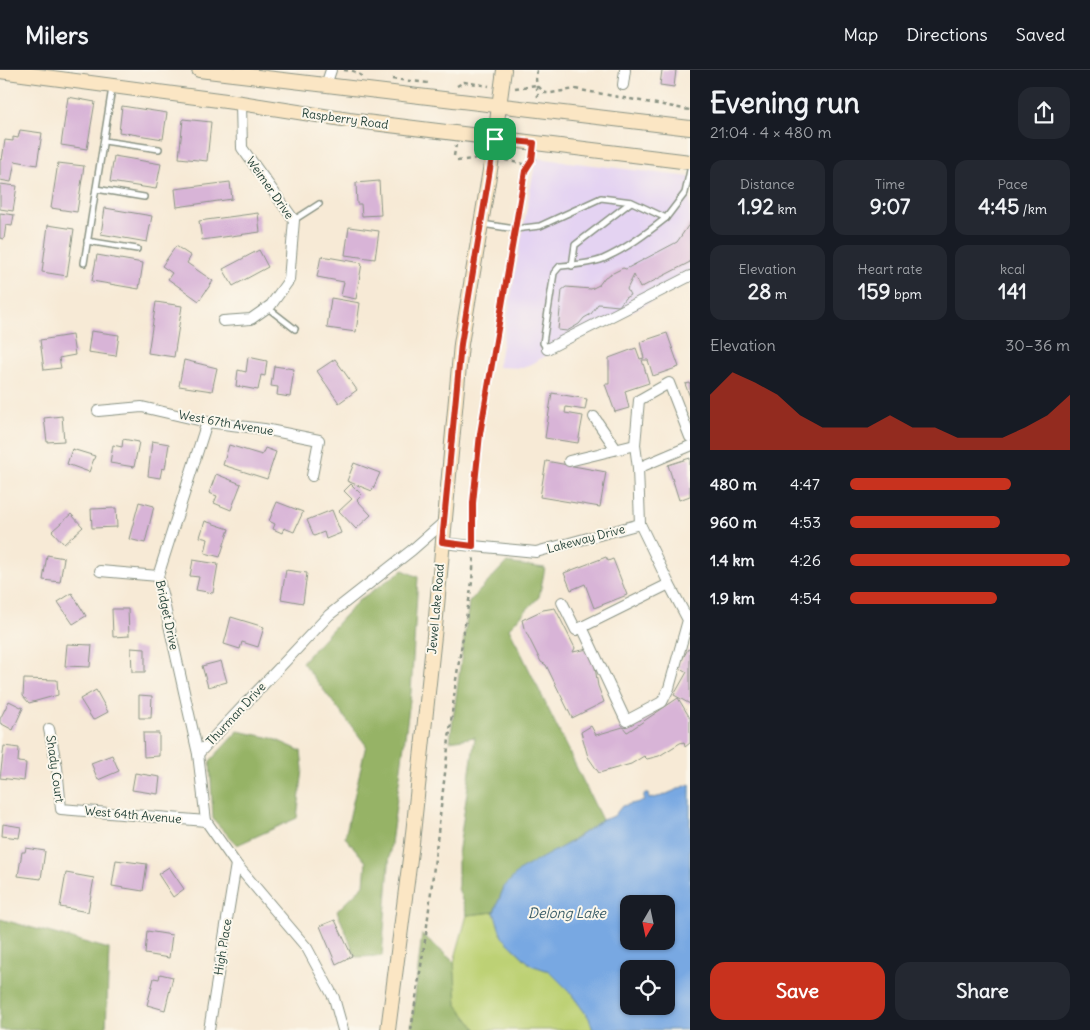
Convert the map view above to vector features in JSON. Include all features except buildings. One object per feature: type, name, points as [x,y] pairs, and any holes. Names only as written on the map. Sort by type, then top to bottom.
[{"type":"main road","points":[[199,70],[246,73],[326,85],[690,128]]},
{"type":"main road","name":"Jewel Lake Road","points":[[388,1030],[412,843],[461,344],[495,139],[504,70]]},
{"type":"main road","name":"Raspberry Road","points":[[0,71],[241,103],[349,120],[690,162]]},
{"type":"street","points":[[326,85],[331,70]]},
{"type":"street","points":[[623,85],[625,70]]},
{"type":"street","name":"Weimer Drive","points":[[223,321],[251,319],[271,305],[289,280],[294,220],[242,148],[241,103]]},
{"type":"street","points":[[547,349],[690,276]]},
{"type":"street","points":[[582,627],[626,721],[662,702],[669,688],[688,620],[640,524],[638,468],[635,446],[639,400],[670,383],[690,437]]},
{"type":"street","name":"West 67th Avenue","points":[[98,411],[142,407],[207,422],[264,429],[319,440],[312,476]]},
{"type":"street","points":[[594,417],[616,449]]},
{"type":"street","name":"Bridget Drive","points":[[198,754],[158,576],[207,422]]},
{"type":"street","points":[[569,461],[635,446]]},
{"type":"street","points":[[638,468],[690,446]]},
{"type":"street","name":"Thurman Drive","points":[[343,1030],[334,998],[307,948],[236,864],[206,822],[198,754],[330,615],[444,522]]},
{"type":"street","name":"Lakeway Drive","points":[[442,542],[536,552],[640,524]]},
{"type":"street","points":[[100,571],[158,576]]},
{"type":"street","points":[[562,602],[576,630],[669,584]]},
{"type":"street","name":"Shady Court","points":[[49,729],[57,767],[61,809]]},
{"type":"street","name":"West 64th Avenue","points":[[61,809],[206,822]]},
{"type":"street","name":"High Place","points":[[209,1030],[236,864]]},
{"type":"lane","points":[[84,263],[113,86]]},
{"type":"lane","points":[[104,140],[159,149]]},
{"type":"lane","points":[[547,349],[544,343],[554,272],[560,266],[572,266],[602,259],[643,236],[666,218],[685,193],[690,170]]},
{"type":"lane","points":[[96,189],[144,197]]},
{"type":"lane","points":[[481,224],[515,229],[540,226],[601,198],[632,202],[666,218]]},
{"type":"lane","points":[[572,266],[575,245],[632,202]]},
{"type":"lane","points":[[294,220],[319,204]]},
{"type":"lane","points":[[87,241],[137,249]]},
{"type":"lane","points":[[268,308],[294,329]]},
{"type":"path","points":[[344,70],[353,71],[361,76],[371,77]]},
{"type":"path","points":[[537,70],[539,92],[537,109]]},
{"type":"path","points":[[391,78],[436,84]]},
{"type":"path","points":[[461,101],[464,82]]},
{"type":"path","points":[[451,87],[458,86],[464,82],[510,89],[537,85],[545,92]]},
{"type":"path","points":[[539,92],[575,89],[690,110]]},
{"type":"path","points":[[454,156],[457,134]]},
{"type":"path","points":[[411,1030],[427,926],[460,650],[475,562],[473,503],[480,434],[525,171],[532,160],[534,143]]},
{"type":"shaded area","points":[[536,158],[690,177],[690,281],[523,368],[498,367]]},
{"type":"green space","points":[[506,563],[545,568],[539,597],[509,628],[602,820],[504,887],[494,912],[467,915],[458,888],[458,855],[475,737],[450,741],[469,602]]},
{"type":"green space","points":[[403,570],[418,577],[411,692],[390,851],[382,956],[356,957],[337,911],[364,885],[366,862],[345,837],[366,745],[302,662],[359,600]]},
{"type":"green space","points":[[238,731],[272,738],[301,751],[303,769],[297,818],[237,845],[213,819],[210,761]]},
{"type":"green space","points":[[494,912],[502,937],[531,965],[549,971],[569,991],[589,1018],[593,1030],[477,1030],[457,1005],[454,962],[467,915]]},
{"type":"green space","points":[[0,919],[109,949],[106,1030],[0,1030]]},
{"type":"green space","points":[[422,934],[454,962],[457,1005],[477,1030],[411,1030]]},
{"type":"water","name":"Delong Lake","points":[[690,784],[690,1030],[593,1030],[589,1018],[569,991],[549,971],[531,965],[502,937],[494,912],[504,887],[520,870],[569,843],[602,820],[614,816],[622,806],[644,801],[644,794],[648,794],[649,799],[662,796]]},
{"type":"route","points":[[495,139],[534,143],[532,160],[525,171],[480,434],[473,503],[473,546],[442,542],[461,344],[495,139]]}]
